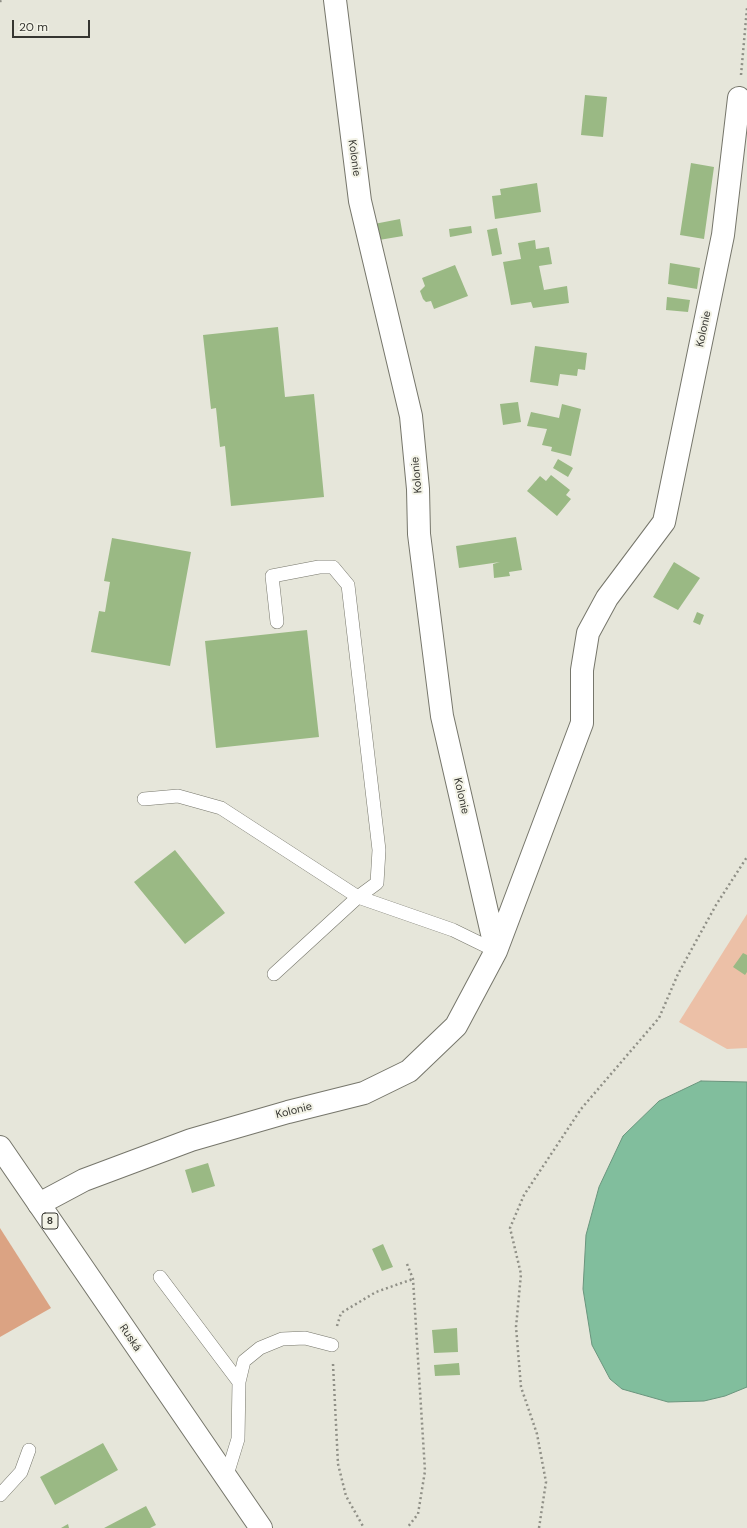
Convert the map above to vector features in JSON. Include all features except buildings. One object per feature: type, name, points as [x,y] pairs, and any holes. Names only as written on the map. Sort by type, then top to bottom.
[{"type":"street","name":"Kolonie","points":[[335,0],[360,201],[411,416],[418,489],[419,534],[442,716],[496,951]]},
{"type":"street","name":"Kolonie","points":[[39,1204],[84,1180],[191,1140],[288,1112],[364,1093],[409,1071],[456,1026],[496,951],[582,723],[582,670],[588,633],[608,598],[664,522],[723,235],[739,98]]},
{"type":"street","name":"Ruská","points":[[0,1147],[261,1528]]},
{"type":"lane","points":[[274,974],[358,897],[377,883],[379,850],[348,585],[333,568],[318,567],[272,576],[277,622]]},
{"type":"lane","points":[[144,799],[178,796],[221,808],[358,897],[453,930],[496,951]]},
{"type":"lane","points":[[160,1277],[238,1382]]},
{"type":"lane","points":[[226,1478],[238,1439],[240,1412],[238,1382],[244,1361],[251,1354],[282,1339],[305,1338],[332,1345]]},
{"type":"lane","points":[[0,1495],[21,1472],[29,1450]]},
{"type":"path","points":[[739,98],[747,8]]},
{"type":"path","points":[[539,1528],[546,1482],[537,1434],[521,1387],[516,1327],[521,1274],[510,1228],[524,1195],[581,1109],[659,1018],[682,967],[716,905],[747,857]]},
{"type":"path","points":[[406,1264],[413,1279],[425,1471],[418,1514],[407,1528]]},
{"type":"path","points":[[364,1528],[346,1496],[338,1464],[332,1345],[341,1313],[376,1292],[413,1279]]},
{"type":"shaded area","points":[[747,914],[747,1048],[727,1049],[679,1022]]},
{"type":"shaded area","points":[[701,1081],[747,1082],[747,1387],[725,1396],[704,1401],[668,1402],[622,1389],[610,1379],[592,1345],[583,1289],[586,1235],[599,1187],[623,1136],[659,1101]]},
{"type":"shaded area","points":[[0,1228],[51,1308],[0,1337]]}]
